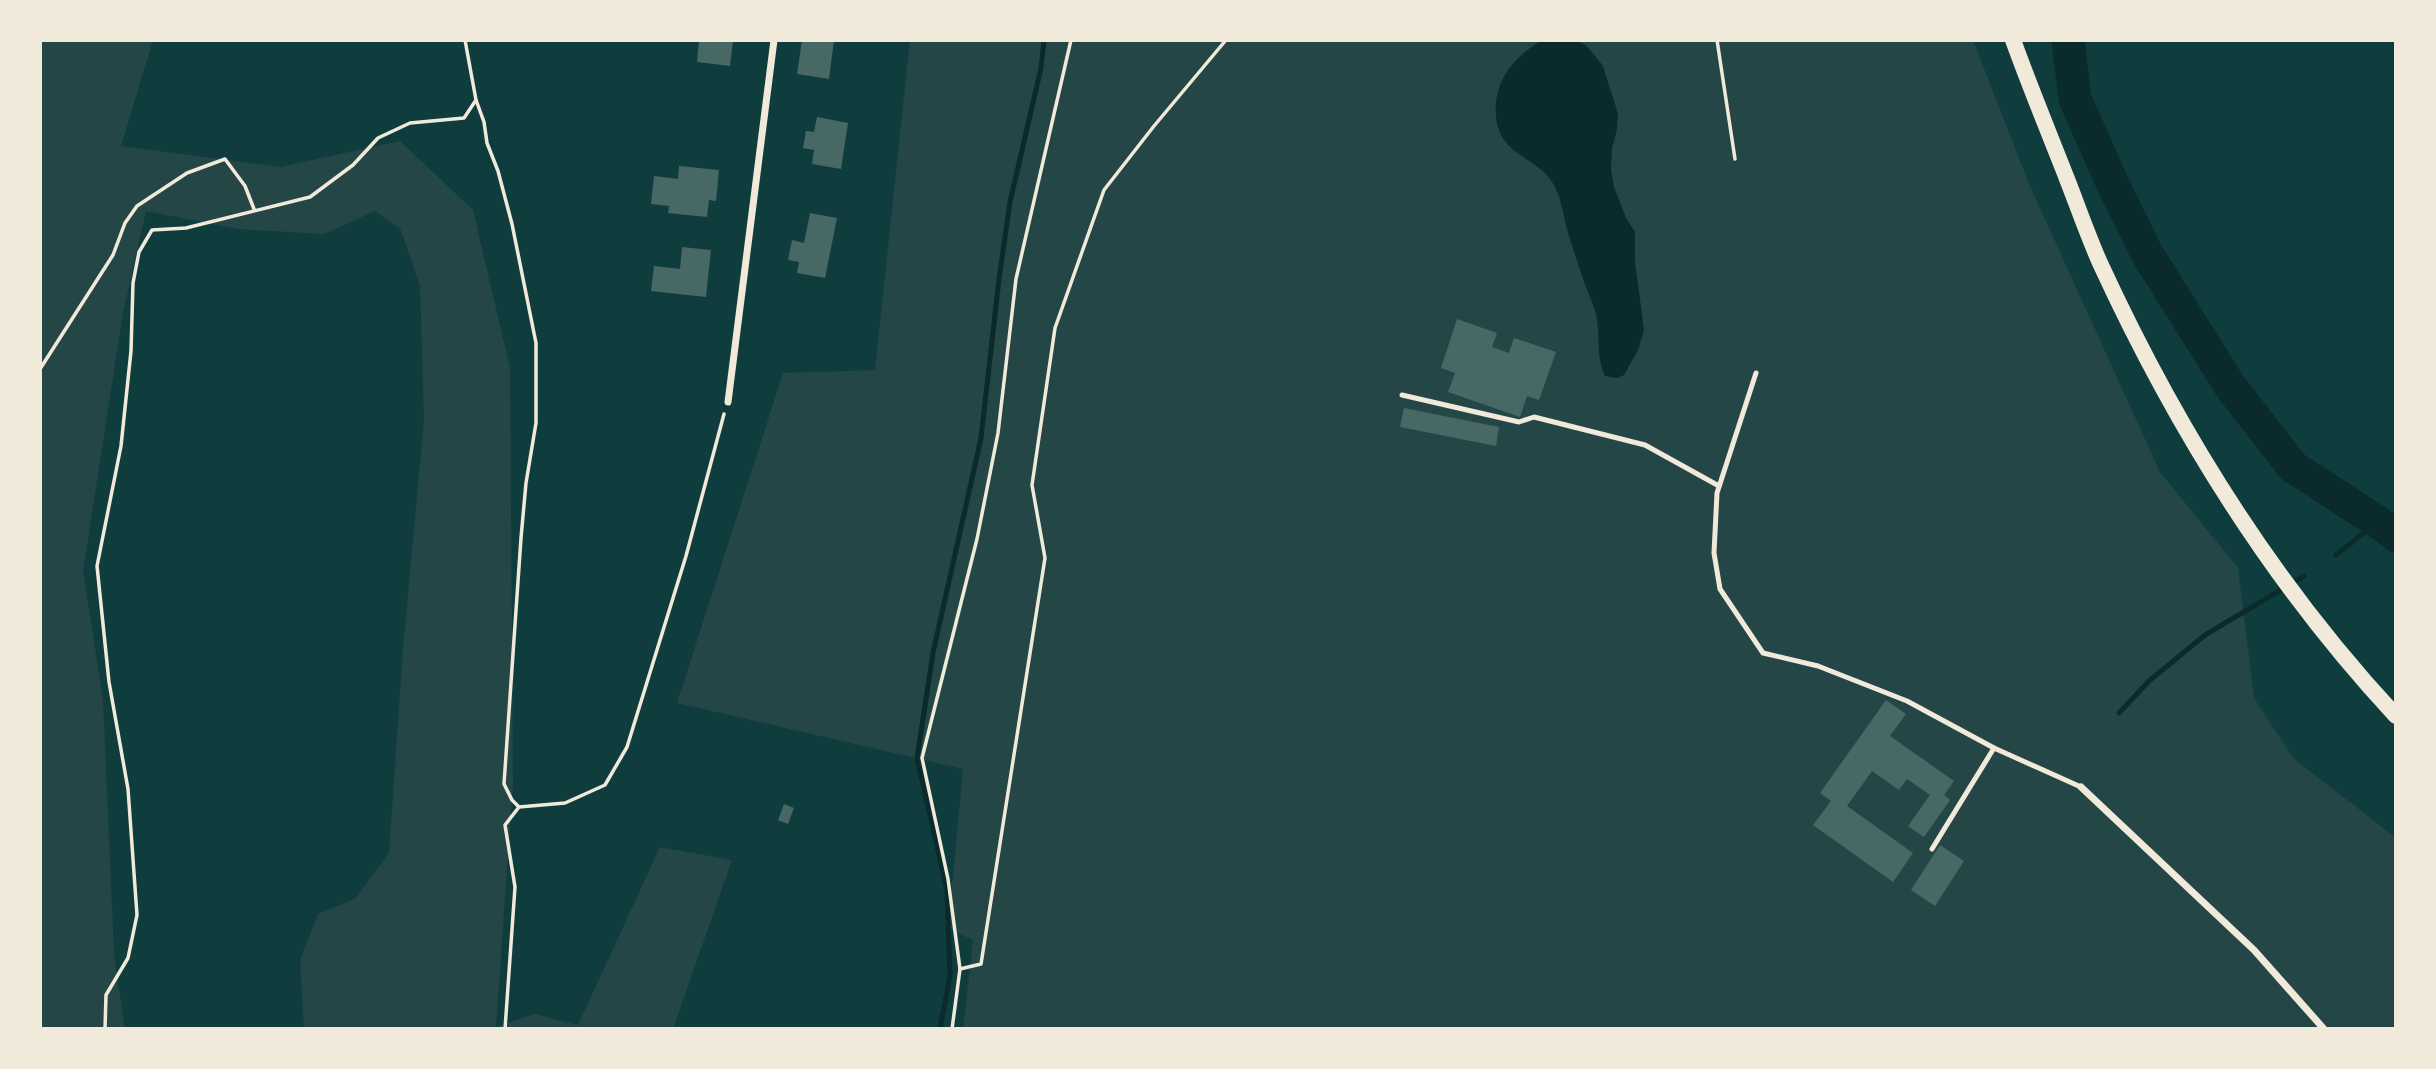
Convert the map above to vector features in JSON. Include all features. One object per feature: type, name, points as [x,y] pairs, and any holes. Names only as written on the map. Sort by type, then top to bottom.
[{"type":"main road","points":[[2013,40],[2099,262],[2167,398],[2240,515],[2303,605],[2370,689],[2396,716]]},
{"type":"street","points":[[728,401],[774,40]]},
{"type":"street","points":[[2081,787],[2255,950],[2324,1029]]},
{"type":"lane","points":[[1756,373],[1717,493],[1714,553],[1720,589],[1763,653],[1818,666],[1907,701],[1994,748],[2081,787]]},
{"type":"lane","points":[[1402,395],[1519,422],[1534,417],[1645,445],[1719,486]]},
{"type":"lane","points":[[1933,849],[1994,748]]},
{"type":"path","points":[[466,40],[476,100],[485,122],[487,143],[498,171],[512,224],[536,343],[536,423],[522,527],[504,784],[519,807]]},
{"type":"path","points":[[953,1029],[960,969],[948,879],[922,758],[977,539],[998,433],[1016,279],[1072,40]]},
{"type":"path","points":[[960,969],[981,964],[1034,634],[1045,558],[1032,485],[1055,328],[1104,190],[1226,40]]},
{"type":"path","points":[[1717,40],[1735,159]]},
{"type":"path","points":[[105,1029],[106,995],[128,958],[137,915],[128,789],[109,682],[97,566],[121,446],[131,351],[133,284],[139,252],[152,230],[186,228],[310,197],[353,165],[378,138],[410,123],[464,118],[476,100]]},
{"type":"path","points":[[40,369],[113,255],[125,223],[137,206],[187,173],[225,159],[245,186],[254,209]]},
{"type":"path","points":[[505,1029],[515,887],[505,825],[519,807],[565,803],[605,785],[627,747],[686,556],[728,401]]},
{"type":"shaded area","points":[[40,40],[153,40],[121,146],[280,167],[400,141],[473,210],[510,368],[513,783],[496,1027],[534,1014],[578,1025],[660,847],[732,860],[673,1029],[304,1029],[300,960],[318,914],[355,899],[389,853],[403,649],[424,419],[420,286],[400,228],[375,211],[324,234],[238,229],[146,211],[123,313],[83,571],[103,699],[114,954],[125,1029],[40,1029]]},
{"type":"shaded area","points":[[910,40],[1973,40],[2029,184],[2160,472],[2238,568],[2254,698],[2293,758],[2396,838],[2396,1029],[963,1029],[973,940],[948,929],[963,769],[677,703],[783,373],[875,370]]},
{"type":"shaded area","points":[[1542,40],[1574,40],[1586,45],[1603,66],[1618,114],[1611,169],[1614,187],[1626,218],[1635,232],[1635,262],[1644,330],[1638,350],[1624,375],[1617,378],[1605,376],[1602,369],[1596,314],[1555,187],[1540,169],[1512,149],[1499,131],[1496,104],[1502,82],[1514,63]]},
{"type":"building","points":[[699,40],[733,40],[730,66],[697,62]]},
{"type":"building","points":[[802,40],[834,40],[829,79],[797,74]]},
{"type":"building","points":[[817,117],[848,123],[841,169],[812,164],[814,150],[803,148],[806,131],[814,132]]},
{"type":"building","points":[[679,166],[719,170],[716,201],[709,200],[707,217],[668,213],[669,206],[651,204],[654,176],[678,179]]},
{"type":"building","points":[[810,213],[837,218],[825,278],[797,273],[799,262],[788,260],[792,240],[804,243]]},
{"type":"building","points":[[682,247],[711,250],[706,297],[651,291],[654,266],[680,269]]},
{"type":"building","points":[[1457,319],[1497,333],[1492,347],[1509,353],[1514,338],[1556,352],[1539,400],[1527,396],[1520,417],[1448,392],[1455,373],[1441,368]]},
{"type":"building","points":[[1404,408],[1499,427],[1496,446],[1400,427]]},
{"type":"building","points":[[1886,700],[1906,714],[1890,736],[1954,781],[1944,795],[1950,800],[1924,837],[1908,826],[1930,795],[1907,779],[1899,790],[1872,771],[1847,806],[1913,853],[1893,882],[1813,825],[1831,801],[1820,793]]},
{"type":"building","points":[[784,804],[794,808],[788,824],[778,820]]},
{"type":"building","points":[[1940,845],[1964,861],[1935,906],[1911,890]]},
{"type":"waterway","points":[[940,1029],[950,976],[947,890],[917,758],[933,653],[981,438],[1010,202],[1041,68],[1044,40]]},
{"type":"waterway","points":[[2068,40],[2075,99],[2110,178],[2146,252],[2230,386],[2293,467],[2396,536]]},
{"type":"waterway","points":[[2336,555],[2378,522]]},
{"type":"waterway","points":[[2119,713],[2149,681],[2205,635],[2304,576]]}]
